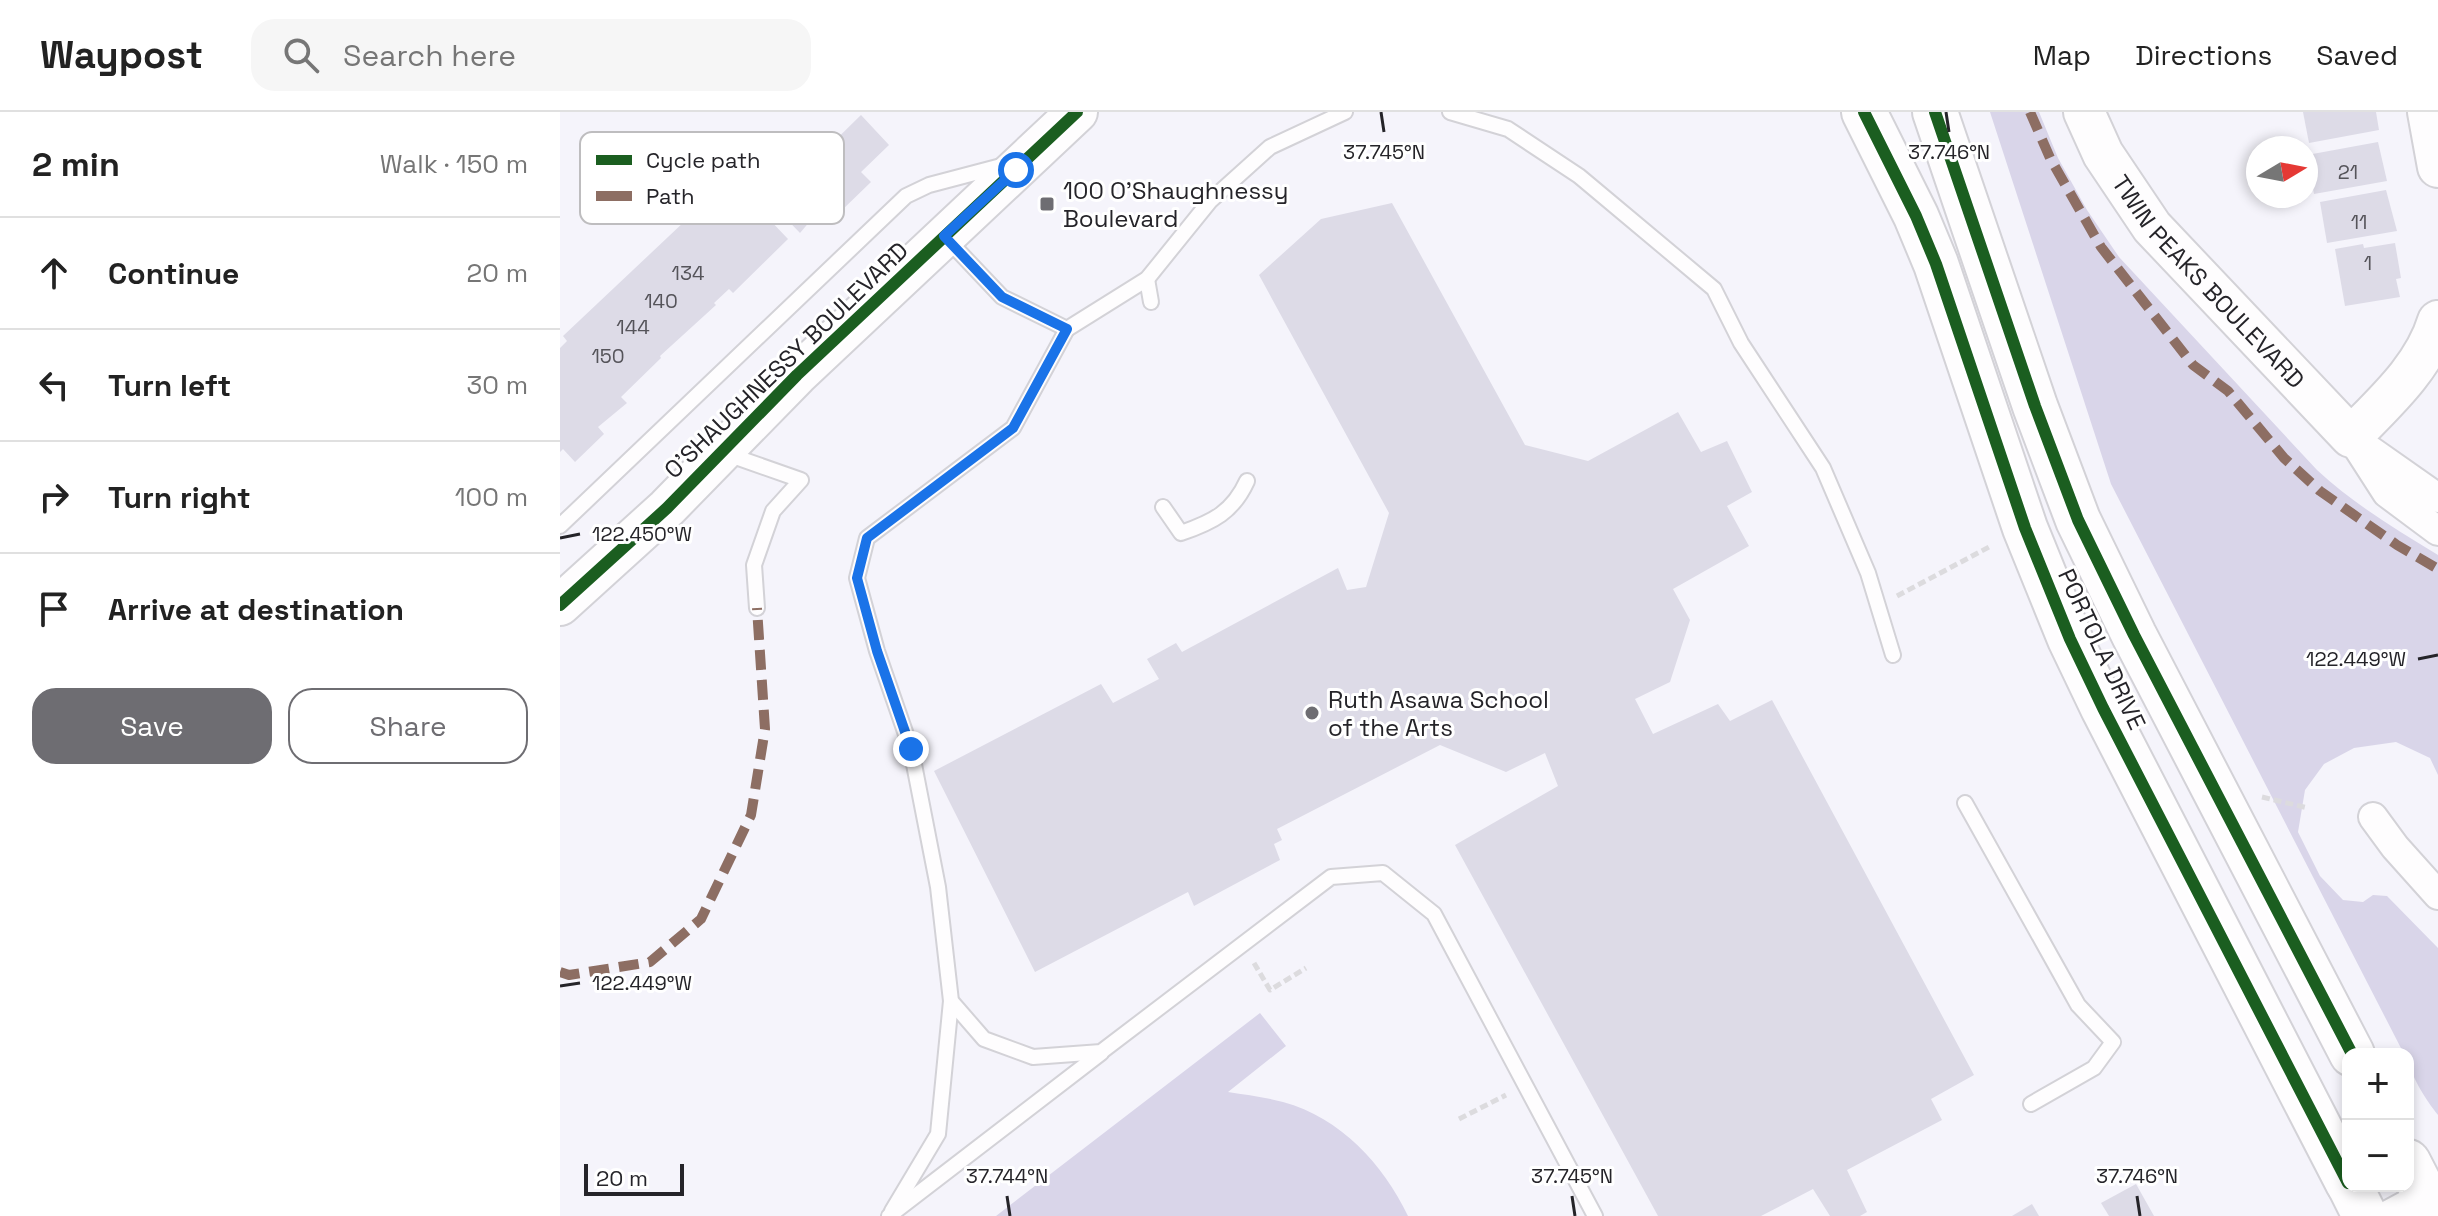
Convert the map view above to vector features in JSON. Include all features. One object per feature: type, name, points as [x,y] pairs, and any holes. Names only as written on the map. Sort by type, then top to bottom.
[{"type":"main road","name":"O'SHAUGHNESSY BOULEVARD","points":[[560,605],[667,508],[797,375],[1077,112]]},
{"type":"main road","name":"PORTOLA DRIVE","points":[[1864,112],[1916,216],[1936,264],[2020,515],[2070,639],[2342,1170]]},
{"type":"main road","name":"PORTOLA DRIVE","points":[[1935,112],[2035,406],[2078,520],[2134,635],[2349,1048]]},
{"type":"main road","name":"TWIN PEAKS BOULEVARD","points":[[2084,112],[2103,154],[2152,227],[2351,437]]},
{"type":"main road","points":[[2428,112],[2438,167]]},
{"type":"main road","points":[[2351,437],[2400,386],[2418,361],[2438,321]]},
{"type":"main road","name":"PORTOLA DRIVE","points":[[2353,1192],[2365,1216]]},
{"type":"street","name":"TWIN PEAKS BOULEVARD","points":[[2351,437],[2438,498]]},
{"type":"street","name":"TWIN PEAKS BOULEVARD","points":[[2351,437],[2387,493],[2438,531]]},
{"type":"street","points":[[2373,817],[2438,895]]},
{"type":"street","points":[[2386,1216],[2427,1190]]},
{"type":"lane","points":[[889,1216],[938,1134],[951,1001],[938,887],[911,749],[877,651],[857,578],[867,538],[1013,428],[1067,329],[1147,279],[1210,201],[1270,147],[1345,112]]},
{"type":"lane","points":[[1450,112],[1508,129],[1579,176],[1714,289],[1741,343],[1823,468],[1868,573],[1893,655]]},
{"type":"lane","points":[[560,526],[906,196],[929,185],[1028,158]]},
{"type":"lane","points":[[944,236],[1002,297],[1067,329]]},
{"type":"lane","points":[[1147,279],[1151,302]]},
{"type":"lane","points":[[722,453],[801,480],[773,511],[754,565],[757,608]]},
{"type":"lane","points":[[1163,507],[1181,533],[1206,524],[1238,502],[1247,481]]},
{"type":"lane","points":[[1965,803],[2078,1005],[2113,1042],[2094,1068],[2031,1104]]},
{"type":"lane","points":[[889,1216],[1331,877],[1383,873],[1434,914],[1595,1216]]},
{"type":"lane","points":[[951,1001],[984,1039],[1033,1057],[1101,1052]]},
{"type":"path","points":[[1878,606],[1992,546]]},
{"type":"path","points":[[2261,797],[2308,808]]},
{"type":"path","points":[[1243,945],[1270,990],[1306,968]]},
{"type":"path","points":[[1459,1119],[1525,1085]]},
{"type":"shaded area","points":[[1990,112],[2039,112],[2058,158],[2087,210],[2119,257],[2317,470],[2360,505],[2438,555],[2438,775],[2430,758],[2396,742],[2354,748],[2324,764],[2305,790],[2298,832],[2320,876],[2343,900],[2363,902],[2373,895],[2387,896],[2438,948],[2438,1115],[2414,1076],[2414,1048],[2401,1048],[2111,484]]},
{"type":"shaded area","points":[[1260,1013],[1286,1046],[1228,1092],[1262,1097],[1304,1109],[1341,1131],[1373,1161],[1408,1216],[996,1216]]},
{"type":"building","points":[[2303,112],[2376,112],[2379,130],[2318,141],[2318,136],[2308,136]]},
{"type":"building","points":[[861,115],[889,145],[861,172],[871,182],[844,208],[844,132]]},
{"type":"building","points":[[2378,142],[2387,181],[2318,193],[2318,153]]},
{"type":"building","points":[[2386,190],[2397,231],[2327,243],[2320,202]]},
{"type":"building","points":[[1392,203],[1525,445],[1588,461],[1678,412],[1701,452],[1727,441],[1752,492],[1727,506],[1749,546],[1673,589],[1690,620],[1670,682],[1635,699],[1653,734],[1718,704],[1730,721],[1772,700],[1974,1075],[1931,1099],[1942,1120],[1847,1170],[1867,1212],[1860,1216],[1830,1216],[1813,1189],[1761,1216],[1658,1216],[1455,845],[1558,786],[1545,753],[1506,772],[1440,745],[1277,829],[1282,840],[1274,844],[1280,860],[1194,906],[1188,892],[1035,972],[934,771],[1101,684],[1113,703],[1159,679],[1147,659],[1176,643],[1182,652],[1338,568],[1347,590],[1366,587],[1389,513],[1259,275],[1321,219]]},
{"type":"building","points":[[682,224],[774,224],[788,239],[733,293],[729,289],[714,303],[716,305],[660,356],[621,397],[627,403],[598,427],[604,434],[575,462],[563,449],[560,452],[560,348],[567,341],[563,336]]},
{"type":"building","points":[[791,224],[808,224],[800,233]]},
{"type":"building","points":[[2395,243],[2401,278],[2396,279],[2400,297],[2345,306],[2335,249]]},
{"type":"building","points":[[2136,1184],[2154,1216],[2109,1216],[2101,1203]]},
{"type":"building","points":[[2032,1204],[2039,1216],[2012,1216]]},
{"type":"marked path","points":[[2030,112],[2050,158],[2101,247],[2193,365],[2228,391],[2284,458],[2320,491],[2397,545],[2438,569]]},
{"type":"marked path","points":[[560,972],[569,975],[650,962],[701,919],[751,815],[765,729],[757,608]]},
{"type":"cycle path","points":[[560,605],[667,508],[797,375],[1077,112]]},
{"type":"cycle path","points":[[1864,112],[1916,216],[1936,264],[2025,528],[2070,639],[2342,1171]]},
{"type":"cycle path","points":[[1935,112],[2035,406],[2078,520],[2134,635],[2349,1048]]},
{"type":"place","name":"100 O'Shaughnessy Boulevard","points":[[1047,204]]},
{"type":"place","name":"Ruth Asawa School of the Arts","points":[[1312,713]]},
{"type":"route","points":[[911,749],[877,651],[857,578],[867,538],[1013,428],[1067,329],[1002,297],[944,236],[1016,170]]}]
